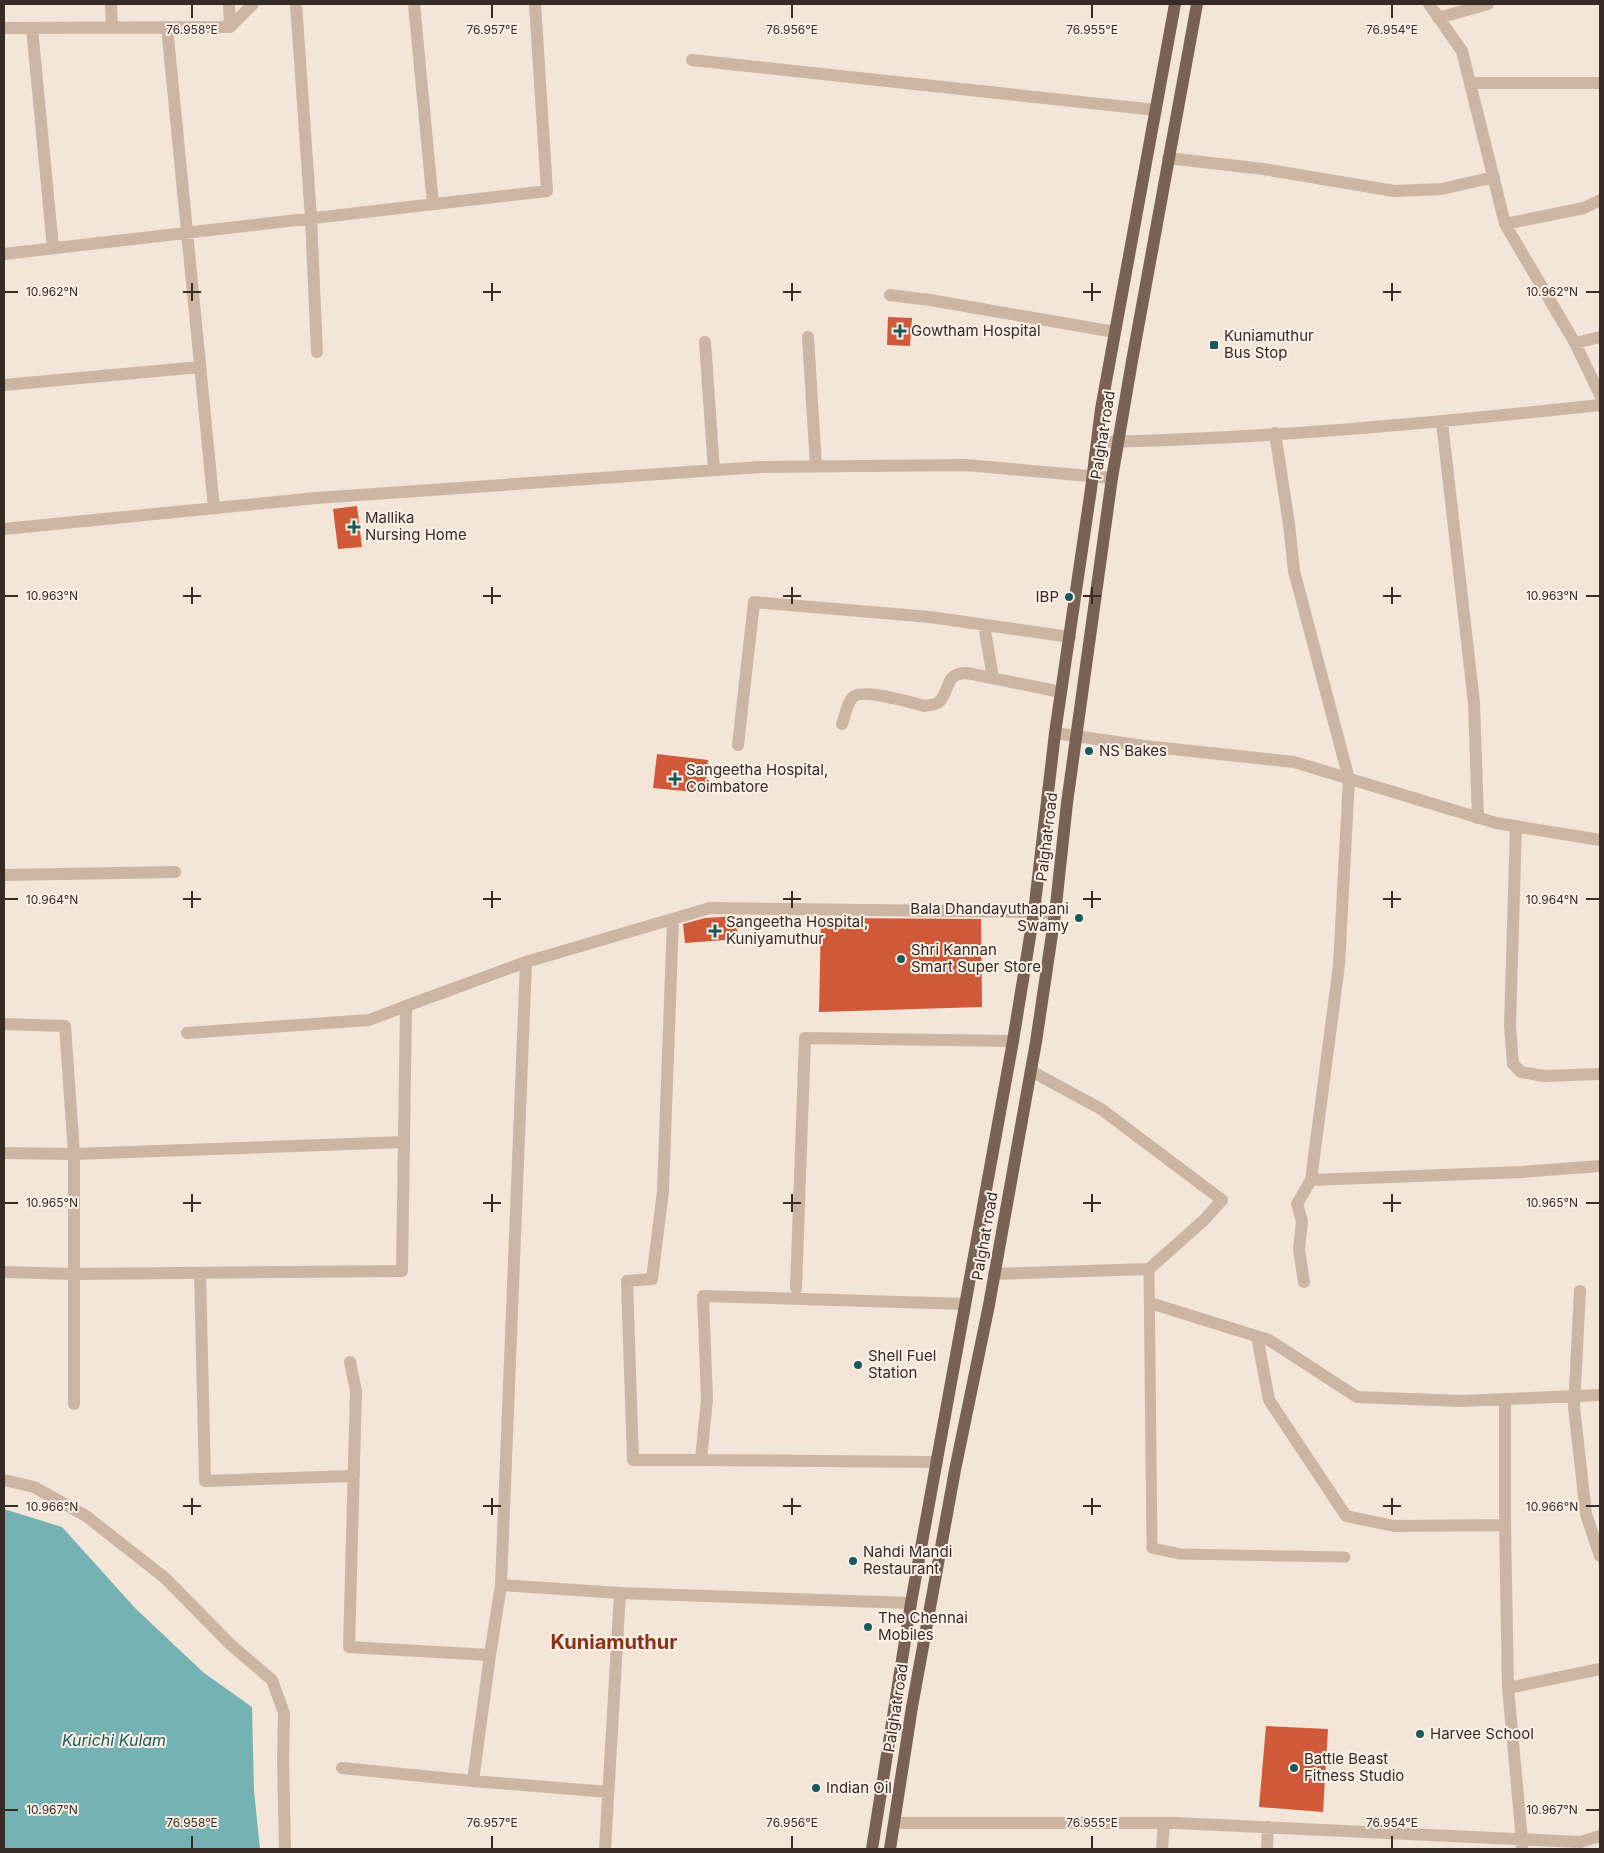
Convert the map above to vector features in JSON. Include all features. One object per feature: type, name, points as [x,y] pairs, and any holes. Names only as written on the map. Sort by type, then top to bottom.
[{"type":"main road","name":"Palghat road","points":[[872,1849],[911,1603],[1013,1041],[1034,912],[1055,733],[1101,409],[1175,4]]},
{"type":"main road","name":"Palghat road","points":[[890,1849],[912,1708],[951,1489],[994,1274],[1031,1071],[1055,914],[1067,803],[1112,478],[1197,4]]},
{"type":"street","points":[[111,4],[112,27]]},
{"type":"street","points":[[230,4],[230,27]]},
{"type":"street","points":[[4,28],[230,27],[253,4]]},
{"type":"street","points":[[296,4],[317,352]]},
{"type":"street","points":[[414,4],[433,204]]},
{"type":"street","points":[[4,254],[547,191],[535,4]]},
{"type":"street","points":[[1430,4],[1462,51],[1505,224],[1575,342],[1600,394]]},
{"type":"street","points":[[1438,18],[1488,4]]},
{"type":"street","points":[[167,27],[214,508]]},
{"type":"street","points":[[32,28],[52,248]]},
{"type":"street","points":[[692,60],[1156,110]]},
{"type":"street","points":[[1470,83],[1600,83]]},
{"type":"street","points":[[1168,158],[1263,168],[1394,191],[1442,189],[1494,177]]},
{"type":"street","points":[[1505,224],[1584,208],[1600,200]]},
{"type":"street","points":[[890,295],[930,300],[1115,332]]},
{"type":"street","points":[[808,337],[816,466]]},
{"type":"street","points":[[1575,342],[1600,337]]},
{"type":"street","points":[[705,342],[714,470]]},
{"type":"street","points":[[4,385],[200,367]]},
{"type":"street","points":[[1097,442],[1442,422],[1600,405]]},
{"type":"street","points":[[1442,422],[1474,703],[1478,818]]},
{"type":"street","points":[[1275,433],[1294,570],[1349,779],[1340,966],[1311,1180],[1298,1204],[1302,1221],[1299,1250],[1304,1282]]},
{"type":"street","points":[[4,529],[326,498],[760,467],[966,464],[1112,478]]},
{"type":"street","points":[[738,745],[754,602],[930,617],[1070,637]]},
{"type":"street","points":[[984,624],[993,678]]},
{"type":"street","points":[[842,724],[852,698],[856,694],[867,693],[925,706],[940,701],[952,677],[958,673],[1061,692]]},
{"type":"street","points":[[1055,733],[1144,746],[1294,762],[1496,823],[1600,840]]},
{"type":"street","points":[[1516,826],[1510,1026],[1513,1064],[1521,1072],[1544,1076],[1600,1074]]},
{"type":"street","points":[[4,875],[175,872]]},
{"type":"street","points":[[187,1033],[369,1020],[526,962],[710,908],[1034,912],[1055,914]]},
{"type":"street","points":[[673,919],[662,1201],[652,1279],[627,1281],[633,1460],[937,1462]]},
{"type":"street","points":[[473,1781],[501,1585],[526,962]]},
{"type":"street","points":[[4,1272],[74,1274],[402,1271],[406,1006]]},
{"type":"street","points":[[4,1024],[65,1026],[74,1154],[74,1404]]},
{"type":"street","points":[[796,1288],[806,1038],[1013,1041]]},
{"type":"street","points":[[994,1274],[1149,1269],[1204,1220],[1222,1200],[1101,1109],[1031,1071]]},
{"type":"street","points":[[4,1153],[74,1154],[404,1142]]},
{"type":"street","points":[[1311,1180],[1522,1172],[1600,1166]]},
{"type":"street","points":[[200,1273],[205,1481],[354,1476]]},
{"type":"street","points":[[1580,1291],[1574,1407],[1586,1514],[1600,1556]]},
{"type":"street","points":[[701,1460],[707,1399],[703,1296],[965,1304]]},
{"type":"street","points":[[1150,1303],[1269,1340],[1357,1397],[1462,1401],[1600,1395]]},
{"type":"street","points":[[1257,1336],[1269,1400],[1346,1516],[1394,1526],[1505,1525]]},
{"type":"street","points":[[350,1362],[356,1391],[349,1647],[490,1655]]},
{"type":"street","points":[[1505,1399],[1508,1688],[1522,1844]]},
{"type":"street","points":[[4,1480],[34,1487],[86,1516],[165,1578],[231,1645],[272,1680],[284,1713],[285,1849]]},
{"type":"street","points":[[501,1585],[620,1593],[911,1603]]},
{"type":"street","points":[[605,1849],[620,1593]]},
{"type":"street","points":[[1508,1688],[1600,1669]]},
{"type":"street","points":[[342,1768],[608,1792]]},
{"type":"street","points":[[895,1823],[1164,1823],[1268,1827],[1522,1844],[1580,1842],[1600,1836]]},
{"type":"street","points":[[1162,1849],[1164,1823]]},
{"type":"street","points":[[1267,1849],[1268,1827]]},
{"type":"lane","points":[[1149,1269],[1152,1548],[1180,1554],[1345,1556]]},
{"type":"water","name":"Kurichi Kulam","points":[[4,1509],[62,1527],[136,1609],[204,1673],[252,1707],[254,1791],[260,1849],[4,1849]]},
{"type":"building","points":[[888,317],[912,318],[910,346],[887,345]]},
{"type":"building","points":[[357,506],[362,547],[338,549],[333,509]]},
{"type":"building","points":[[657,754],[708,760],[705,793],[653,788]]},
{"type":"building","points":[[736,916],[738,939],[685,943],[683,924],[705,918]]},
{"type":"building","name":"Shri Kannan Smart Super Store","points":[[821,918],[981,919],[982,1007],[819,1012]]},
{"type":"building","name":"Battle Beast Fitness Studio","points":[[1266,1726],[1328,1729],[1323,1812],[1259,1807]]},
{"type":"place","name":"Gowtham Hospital","points":[[900,331]]},
{"type":"place","name":"Kuniamuthur Bus Stop","points":[[1214,345]]},
{"type":"place","name":"Mallika Nursing Home","points":[[354,527]]},
{"type":"place","name":"IBP","points":[[1069,597]]},
{"type":"place","name":"NS Bakes","points":[[1089,751]]},
{"type":"place","name":"Sangeetha Hospital, Coimbatore","points":[[675,779]]},
{"type":"place","name":"Bala Dhandayuthapani Swamy","points":[[1079,918]]},
{"type":"place","name":"Sangeetha Hospital, Kuniyamuthur","points":[[715,931]]},
{"type":"place","name":"Shri Kannan Smart Super Store","points":[[901,959]]},
{"type":"place","name":"Shell Fuel Station","points":[[858,1365]]},
{"type":"place","name":"Nahdi Mandi Restaurant","points":[[853,1561]]},
{"type":"place","name":"The Chennai Mobiles","points":[[868,1627]]},
{"type":"place","name":"Harvee School","points":[[1420,1734]]},
{"type":"place","name":"Battle Beast Fitness Studio","points":[[1294,1768]]},
{"type":"place","name":"Indian Oil","points":[[816,1788]]},
{"type":"district","name":"Kuniamuthur","points":[[614,1642]]}]
